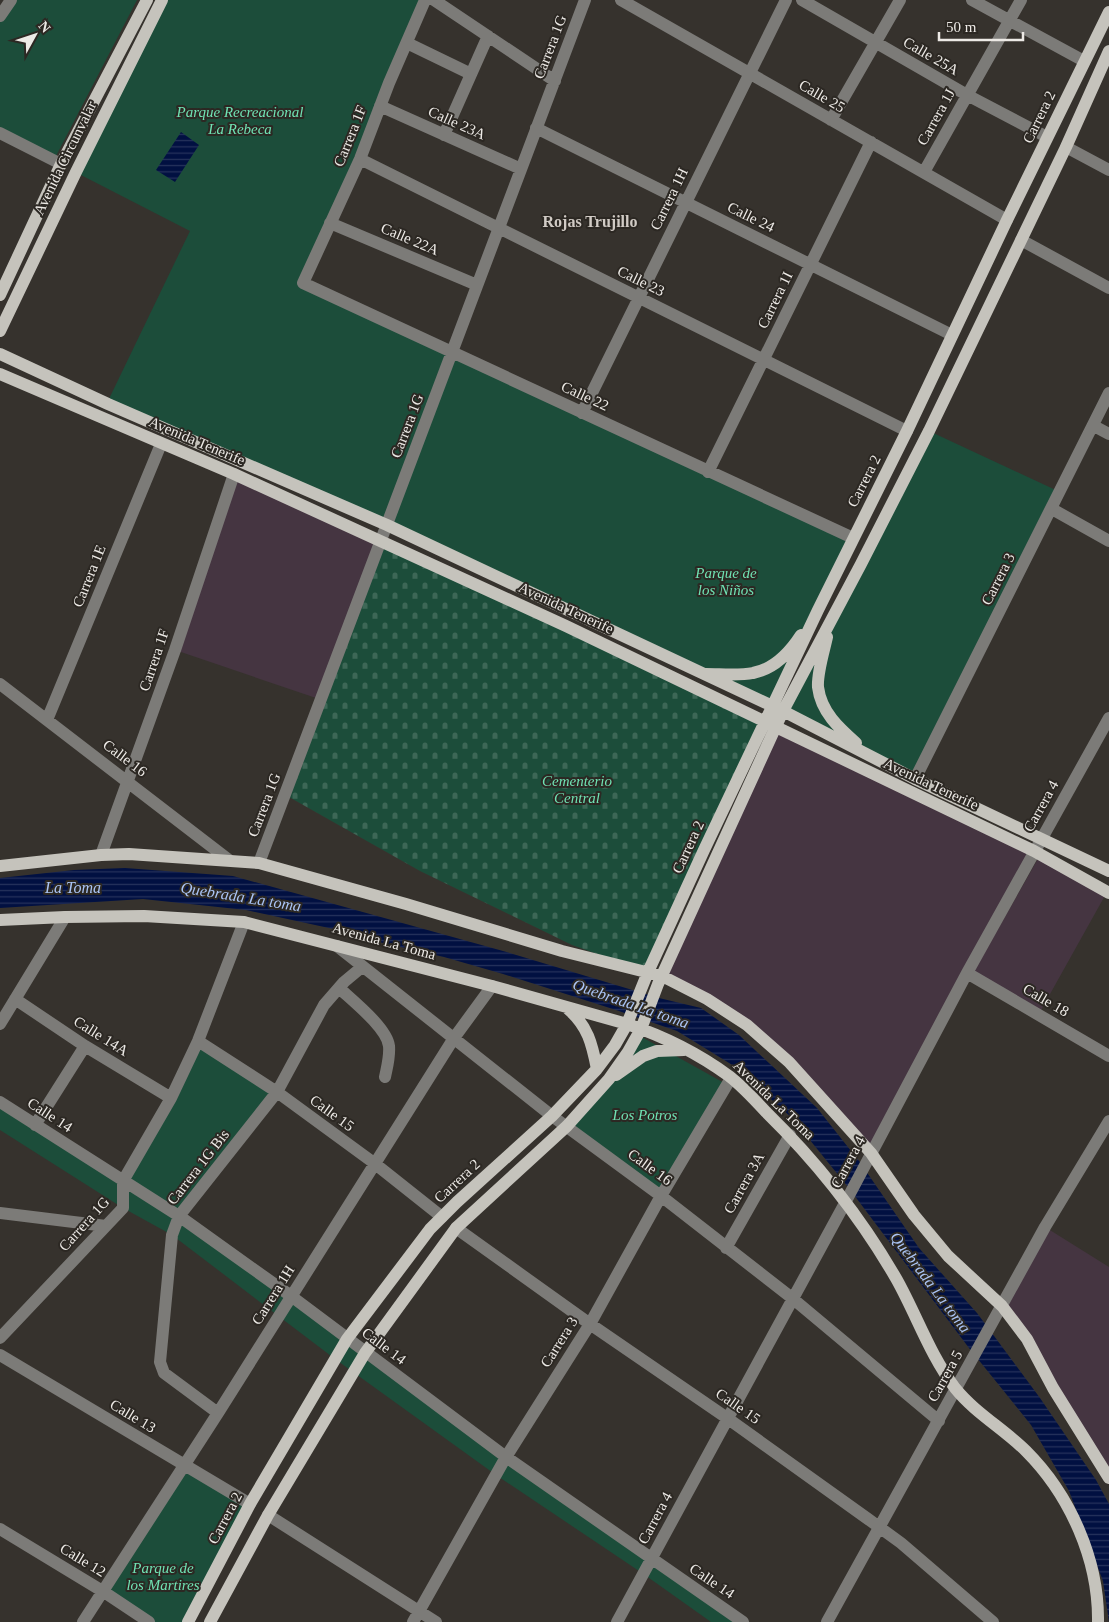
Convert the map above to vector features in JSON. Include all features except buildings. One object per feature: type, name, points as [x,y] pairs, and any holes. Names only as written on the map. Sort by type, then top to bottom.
[{"type":"main road","name":"Avenida Circunvalar","points":[[0,295],[61,164],[147,0]]},
{"type":"main road","name":"Avenida Circunvalar","points":[[0,331],[76,172],[162,0]]},
{"type":"main road","name":"Carrera 2","points":[[188,1622],[250,1504],[348,1339],[430,1229],[552,1116],[598,1068],[615,1045],[628,1021],[646,977],[778,709],[818,610],[907,431],[952,334],[1109,12]]},
{"type":"main road","name":"Carrera 2","points":[[778,709],[830,622],[929,430],[1066,147],[1104,74],[1109,51]]},
{"type":"main road","name":"Avenida Tenerife","points":[[0,354],[108,404],[386,525],[778,709],[915,779],[1109,872]]},
{"type":"main road","name":"Avenida Tenerife","points":[[0,374],[234,474],[566,626],[1034,851],[1109,893]]},
{"type":"main road","points":[[704,674],[752,674],[767,669],[785,655],[800,638],[818,610]]},
{"type":"main road","points":[[830,622],[818,686],[825,708],[837,727],[874,758]]},
{"type":"main road","name":"Carrera 2","points":[[210,1622],[268,1515],[365,1352],[456,1228],[566,1126],[609,1079],[628,1052],[642,1026],[660,980],[771,724]]},
{"type":"main road","points":[[0,866],[101,855],[129,854],[259,863],[406,904],[660,980],[707,999],[747,1025],[789,1062],[870,1153],[914,1215],[948,1256],[1027,1339],[1054,1388],[1109,1478]]},
{"type":"main road","name":"Avenida La Toma","points":[[0,920],[65,916],[144,916],[244,922],[492,986],[566,1008],[628,1021],[642,1026],[686,1050],[731,1078],[790,1135],[848,1197],[907,1298],[924,1337],[975,1409],[1027,1452],[1046,1474],[1066,1504],[1082,1537],[1095,1576],[1098,1622]]},
{"type":"main road","points":[[566,1008],[579,1018],[585,1028],[598,1068]]},
{"type":"main road","points":[[609,1079],[643,1056],[657,1051],[686,1050]]},
{"type":"street","points":[[0,16],[11,0]]},
{"type":"street","name":"Carrera 1F","points":[[303,283],[360,159],[380,106],[426,0]]},
{"type":"street","points":[[434,0],[554,80]]},
{"type":"street","name":"Carrera 1G","points":[[259,863],[585,0]]},
{"type":"street","name":"Calle 25","points":[[621,0],[1007,220]]},
{"type":"street","name":"Carrera 1H","points":[[582,412],[786,0]]},
{"type":"street","name":"Calle 25A","points":[[802,0],[967,95],[1047,137]]},
{"type":"street","points":[[831,120],[900,0]]},
{"type":"street","points":[[972,0],[1084,61]]},
{"type":"street","name":"Carrera 1J","points":[[924,172],[1021,0]]},
{"type":"street","points":[[444,134],[488,36]]},
{"type":"street","points":[[407,43],[471,74]]},
{"type":"street","name":"Calle 23A","points":[[380,106],[521,169]]},
{"type":"street","name":"Calle 24","points":[[536,128],[952,334]]},
{"type":"street","points":[[2,138],[61,164]]},
{"type":"street","name":"Carrera 1I","points":[[708,472],[870,142]]},
{"type":"street","points":[[1066,147],[1109,170]]},
{"type":"street","name":"Calle 23","points":[[360,159],[907,431]]},
{"type":"street","name":"Calle 22A","points":[[330,222],[477,285]]},
{"type":"street","points":[[1021,240],[1109,288]]},
{"type":"street","name":"Calle 22","points":[[303,283],[853,538]]},
{"type":"street","name":"Carrera 3","points":[[915,779],[1109,393]]},
{"type":"street","points":[[1094,426],[1109,434]]},
{"type":"street","name":"Carrera 1E","points":[[47,720],[161,444]]},
{"type":"street","name":"Carrera 1F","points":[[101,855],[175,650],[234,474]]},
{"type":"street","points":[[1052,509],[1109,541]]},
{"type":"street","name":"Calle 16","points":[[0,684],[229,860]]},
{"type":"street","name":"Carrera 4","points":[[617,1622],[848,1197],[967,973],[1109,718]]},
{"type":"street","points":[[0,1024],[65,916]]},
{"type":"street","name":"Carrera 1G","points":[[0,1338],[123,1208],[123,1182],[171,1098],[198,1042],[244,922]]},
{"type":"street","name":"Calle 16","points":[[336,946],[552,1116],[661,1196],[792,1298],[939,1421]]},
{"type":"street","name":"Carrera 1G Bis","points":[[218,1413],[164,1373],[160,1362],[172,1235],[179,1216],[277,1092],[316,1017],[339,988],[362,967]]},
{"type":"street","name":"Calle 18","points":[[967,973],[1109,1056]]},
{"type":"street","name":"Carrera 1H","points":[[83,1622],[218,1413],[454,1038],[492,986]]},
{"type":"street","points":[[339,988],[384,1033],[389,1044],[385,1077]]},
{"type":"street","name":"Calle 14A","points":[[15,999],[85,1046],[171,1098]]},
{"type":"street","name":"Calle 15","points":[[198,1042],[277,1092],[442,1217]]},
{"type":"street","points":[[35,1126],[85,1046]]},
{"type":"street","name":"Carrera 3","points":[[416,1616],[506,1457],[590,1324],[661,1196],[731,1078]]},
{"type":"street","name":"Calle 14","points":[[0,1102],[179,1216],[292,1296],[506,1457],[743,1622]]},
{"type":"street","name":"Carrera 5","points":[[827,1622],[1045,1227],[1109,1121]]},
{"type":"street","name":"Carrera 3A","points":[[726,1248],[790,1135]]},
{"type":"street","points":[[0,1213],[106,1226]]},
{"type":"street","name":"Calle 15","points":[[456,1228],[901,1543],[993,1622]]},
{"type":"street","name":"Calle 13","points":[[0,1355],[250,1504]]},
{"type":"street","points":[[268,1515],[416,1616],[436,1622]]},
{"type":"street","name":"Calle 12","points":[[0,1528],[104,1592],[148,1622]]},
{"type":"shaded area","points":[[235,476],[379,542],[319,699],[175,650]]},
{"type":"shaded area","points":[[776,728],[1034,851],[871,1153],[747,1025],[663,981]]},
{"type":"shaded area","points":[[1039,857],[1107,892],[1040,1012],[973,973]]},
{"type":"shaded area","points":[[1045,1227],[1109,1267],[1109,1478],[1002,1306]]},
{"type":"green space","points":[[11,0],[137,0],[56,156],[0,130],[0,16]]},
{"type":"green space","points":[[163,0],[424,0],[299,287],[853,538],[773,707],[107,403],[190,231],[77,173]]},
{"type":"green space","points":[[929,431],[1060,492],[915,779],[783,711]]},
{"type":"green space","name":"Cementerio Central","points":[[379,542],[765,721],[648,972],[572,945],[420,871],[289,797]]},
{"type":"green space","name":"Los Potros","points":[[640,1036],[726,1084],[661,1196],[567,1126]]},
{"type":"green space","points":[[198,1041],[277,1092],[179,1216],[743,1622],[711,1622],[642,1573],[496,1475],[335,1359],[172,1235],[123,1208],[0,1130],[0,1102],[123,1181]]},
{"type":"green space","name":"Parque de los Martires","points":[[184,1465],[250,1504],[188,1622],[149,1622],[104,1592]]},
{"type":"water","points":[[181,132],[199,145],[175,182],[156,170]]},
{"type":"water","name":"La Toma","points":[[125,868],[233,876],[503,951],[659,998],[701,1008],[739,1035],[817,1108],[859,1161],[919,1248],[977,1313],[1040,1398],[1096,1480],[1109,1504],[1109,1622],[1103,1581],[1069,1491],[1031,1425],[969,1348],[848,1187],[792,1118],[734,1066],[677,1031],[616,1010],[444,957],[383,943],[352,933],[246,910],[143,899],[0,908],[0,878],[74,870]]},
{"type":"district","name":"Rojas Trujillo","points":[[590,221]]},
{"type":"park label","name":"Parque Recreacional La Rebeca","points":[[240,120]]},
{"type":"park label","name":"Parque de los Niños","points":[[726,582]]},
{"type":"water label","name":"Quebrada La toma","points":[[241,896]]},
{"type":"water label","name":"Quebrada La toma","points":[[631,1003]]},
{"type":"water label","name":"Quebrada La toma","points":[[931,1282]]}]
